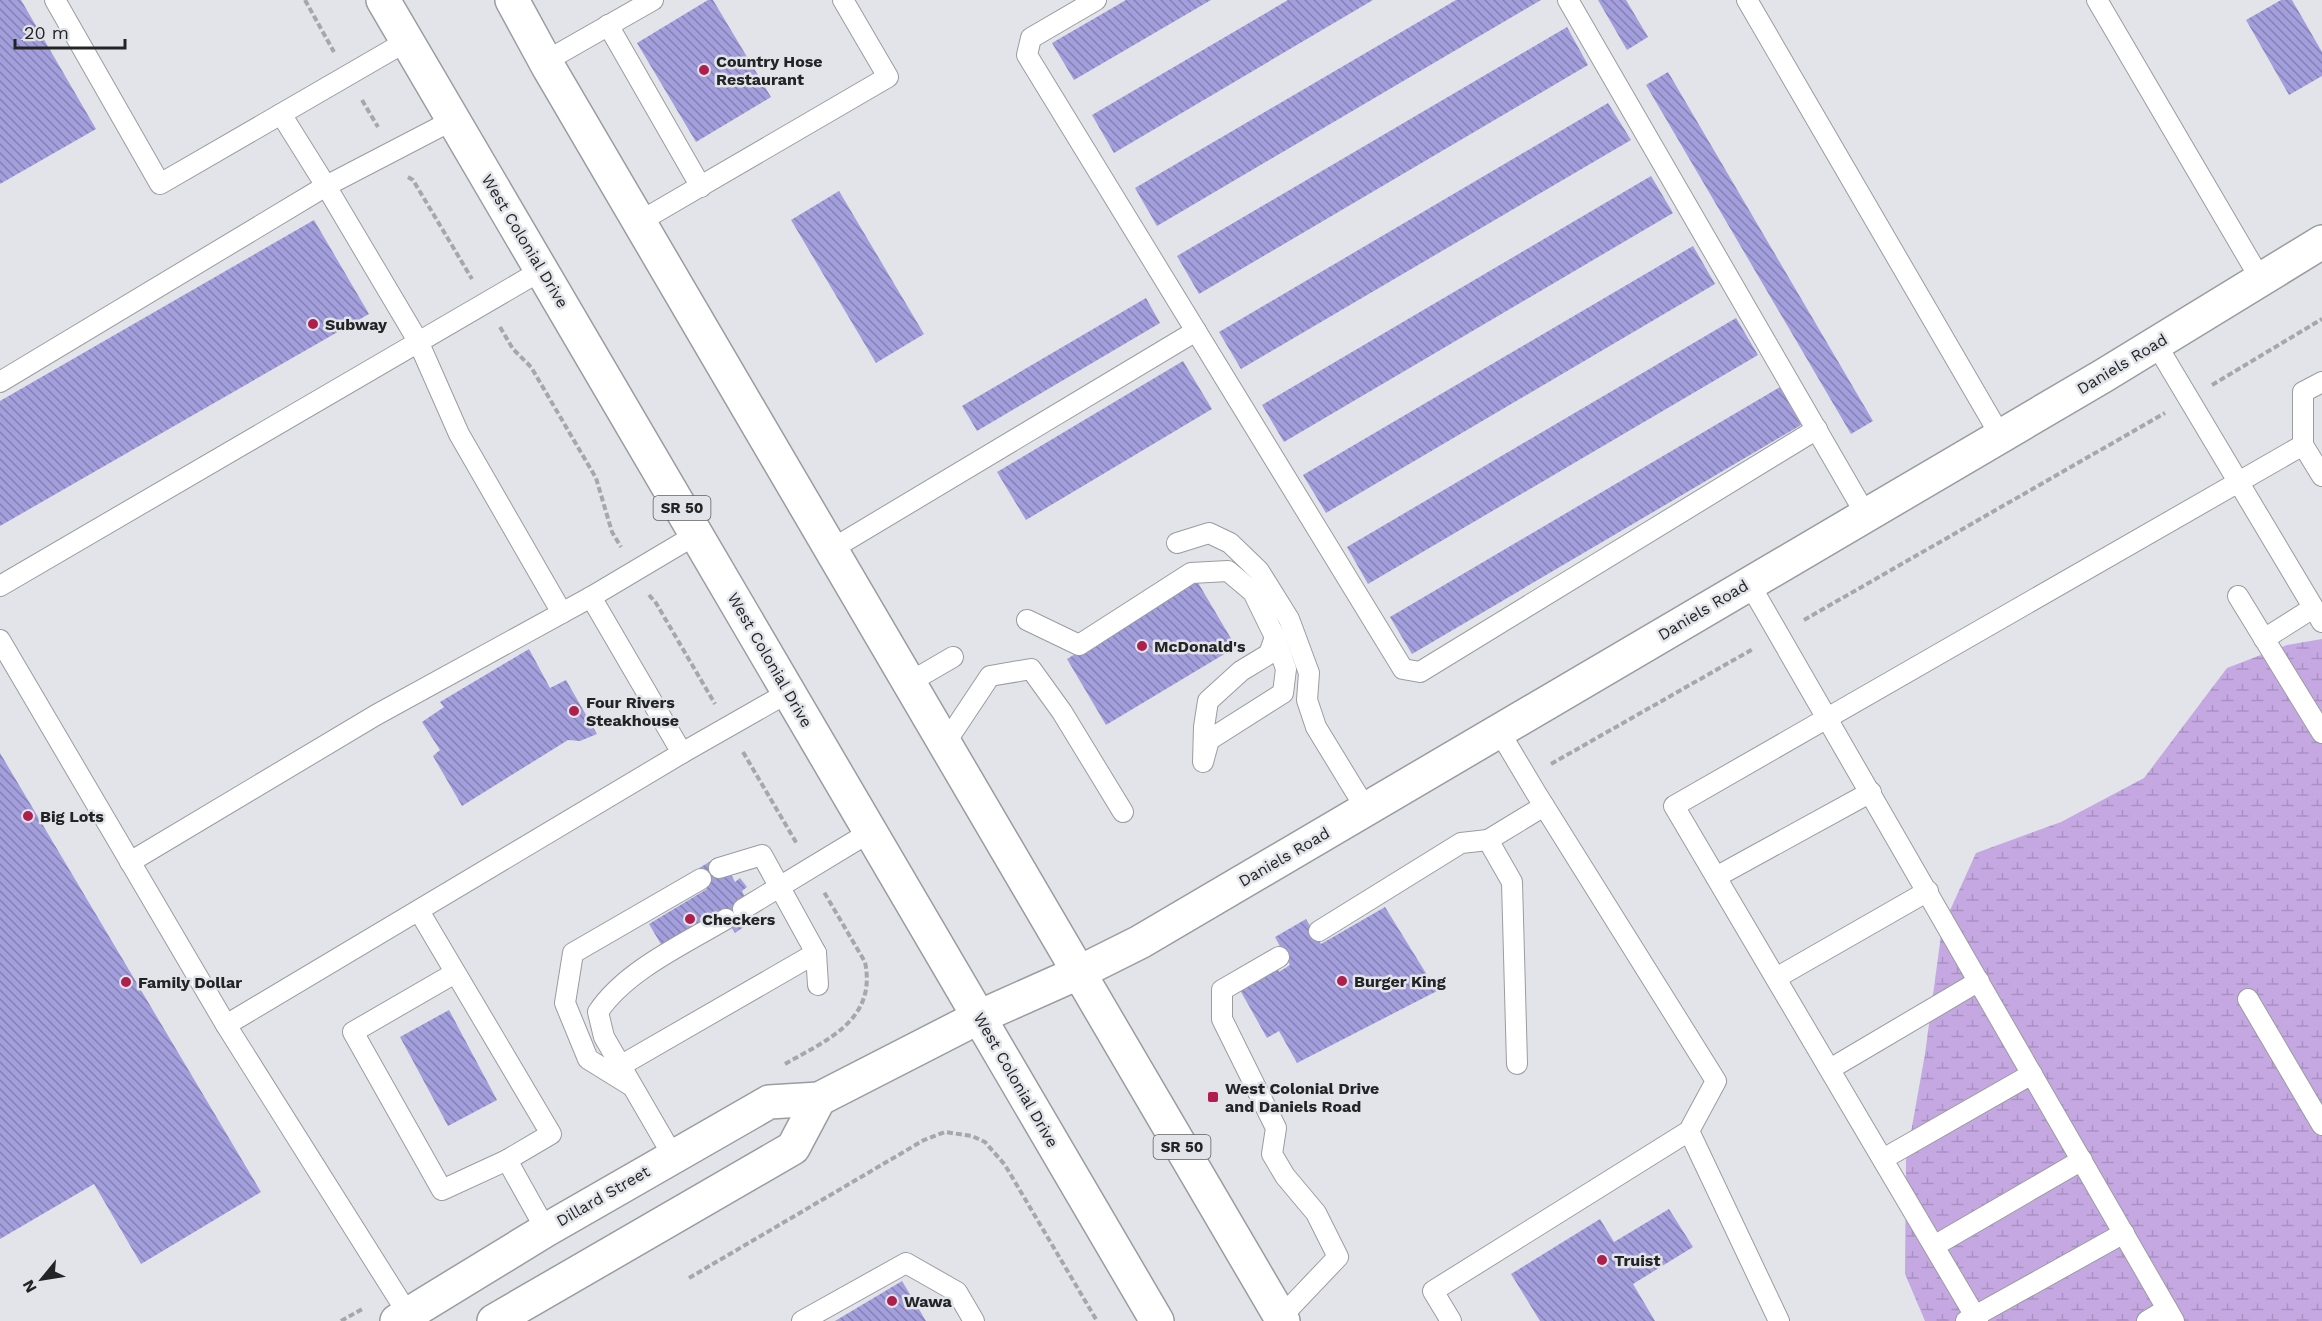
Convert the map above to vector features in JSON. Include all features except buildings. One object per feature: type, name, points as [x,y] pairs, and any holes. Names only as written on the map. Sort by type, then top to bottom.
[{"type":"main road","name":"West Colonial Drive","points":[[383,0],[1157,1321]]},
{"type":"main road","name":"SR 50","points":[[512,0],[639,222],[946,742],[1282,1319]]},
{"type":"main road","name":"Daniels Road","points":[[1080,972],[1140,942],[2156,345],[2322,242]]},
{"type":"main road","name":"Dillard Street","points":[[402,1318],[546,1230],[769,1101],[819,1099],[979,1017],[1080,972]]},
{"type":"main road","points":[[494,1321],[794,1148],[819,1099]]},
{"type":"lane","points":[[55,0],[160,184],[407,41]]},
{"type":"lane","points":[[546,61],[653,0]]},
{"type":"lane","points":[[639,222],[888,77],[843,0]]},
{"type":"lane","points":[[1096,0],[1031,38],[1027,55],[1402,669],[1420,672],[1816,429]]},
{"type":"lane","points":[[1568,0],[1866,515]]},
{"type":"lane","points":[[1747,0],[2000,435]]},
{"type":"lane","points":[[2097,0],[2261,280]]},
{"type":"lane","points":[[608,25],[700,188]]},
{"type":"lane","points":[[281,114],[418,341],[459,434],[562,613]]},
{"type":"lane","points":[[0,382],[326,186],[453,120]]},
{"type":"lane","points":[[0,586],[542,270]]},
{"type":"lane","points":[[832,549],[1196,331]]},
{"type":"lane","points":[[2156,345],[2318,615],[2264,639]]},
{"type":"lane","points":[[2322,382],[2303,392],[2303,445],[2322,476]]},
{"type":"lane","points":[[2124,1233],[1973,1319],[1934,1246],[1674,806],[2303,445]]},
{"type":"lane","points":[[1177,543],[1209,533],[1230,543],[1259,571],[1289,619],[1309,674],[1307,700],[1316,727],[1366,809]]},
{"type":"lane","points":[[130,862],[376,715],[591,597],[697,534]]},
{"type":"lane","points":[[1027,620],[1079,645],[1191,573],[1228,571],[1253,592],[1275,637],[1286,669],[1283,693],[1209,740],[1203,762],[1204,727],[1208,701],[1241,671],[1269,654],[1275,637]]},
{"type":"lane","points":[[1749,583],[1780,633],[2171,1315],[2147,1321]]},
{"type":"lane","points":[[2238,596],[2322,733]]},
{"type":"lane","points":[[591,597],[682,753]]},
{"type":"lane","points":[[0,640],[226,1025],[402,1318]]},
{"type":"lane","points":[[910,682],[953,657]]},
{"type":"lane","points":[[946,742],[990,676],[1031,669],[1062,712],[1123,812]]},
{"type":"lane","points":[[226,1025],[682,753],[789,692]]},
{"type":"lane","points":[[1451,1321],[1433,1291],[1689,1131],[1716,1080],[1544,807],[1499,731]]},
{"type":"lane","points":[[1716,877],[1870,792]]},
{"type":"lane","points":[[1319,931],[1461,843],[1488,840],[1544,807]]},
{"type":"lane","points":[[674,1156],[604,1037],[598,1012],[609,996],[658,959],[870,832]]},
{"type":"lane","points":[[1488,840],[1512,882],[1517,1065]]},
{"type":"lane","points":[[719,868],[762,855],[816,953],[818,985]]},
{"type":"lane","points":[[633,1086],[588,1059],[565,1003],[573,953],[701,879]]},
{"type":"lane","points":[[1776,978],[1928,891]]},
{"type":"lane","points":[[419,911],[551,1134],[507,1160],[442,1190],[354,1032],[455,973]]},
{"type":"lane","points":[[620,1066],[816,953]]},
{"type":"lane","points":[[1279,957],[1222,990],[1222,1019],[1276,1128],[1272,1154],[1285,1176],[1316,1213],[1338,1257],[1282,1319]]},
{"type":"lane","points":[[1830,1069],[1979,981]]},
{"type":"lane","points":[[2248,999],[2322,1125]]},
{"type":"lane","points":[[1883,1159],[2032,1074]]},
{"type":"lane","points":[[1689,1131],[1779,1321]]},
{"type":"lane","points":[[507,1160],[546,1230]]},
{"type":"lane","points":[[1934,1246],[2082,1160]]},
{"type":"lane","points":[[802,1321],[906,1263],[957,1292],[974,1321]]},
{"type":"path","points":[[1527,778],[2188,399],[2322,319]]},
{"type":"path","points":[[688,1278],[924,1140],[945,1132],[972,1136],[985,1142],[1005,1165],[1097,1321]]},
{"type":"green space","points":[[2322,639],[2322,1321],[1925,1321],[1905,1274],[1906,1160],[1925,1054],[1942,928],[1976,853],[2061,822],[2144,778],[2227,668],[2287,645]]},
{"type":"place","name":"Country Hose Restaurant","points":[[704,70]]},
{"type":"place","name":"Subway","points":[[313,324]]},
{"type":"place","name":"McDonald's","points":[[1142,646]]},
{"type":"place","name":"Four Rivers Steakhouse","points":[[574,711]]},
{"type":"place","name":"Big Lots","points":[[28,816]]},
{"type":"place","name":"Checkers","points":[[690,919]]},
{"type":"place","name":"Burger King","points":[[1342,981]]},
{"type":"place","name":"Family Dollar","points":[[126,982]]},
{"type":"place","name":"West Colonial Drive and Daniels Road","points":[[1213,1097]]},
{"type":"place","name":"Truist","points":[[1602,1260]]},
{"type":"place","name":"Wawa","points":[[892,1301]]}]
